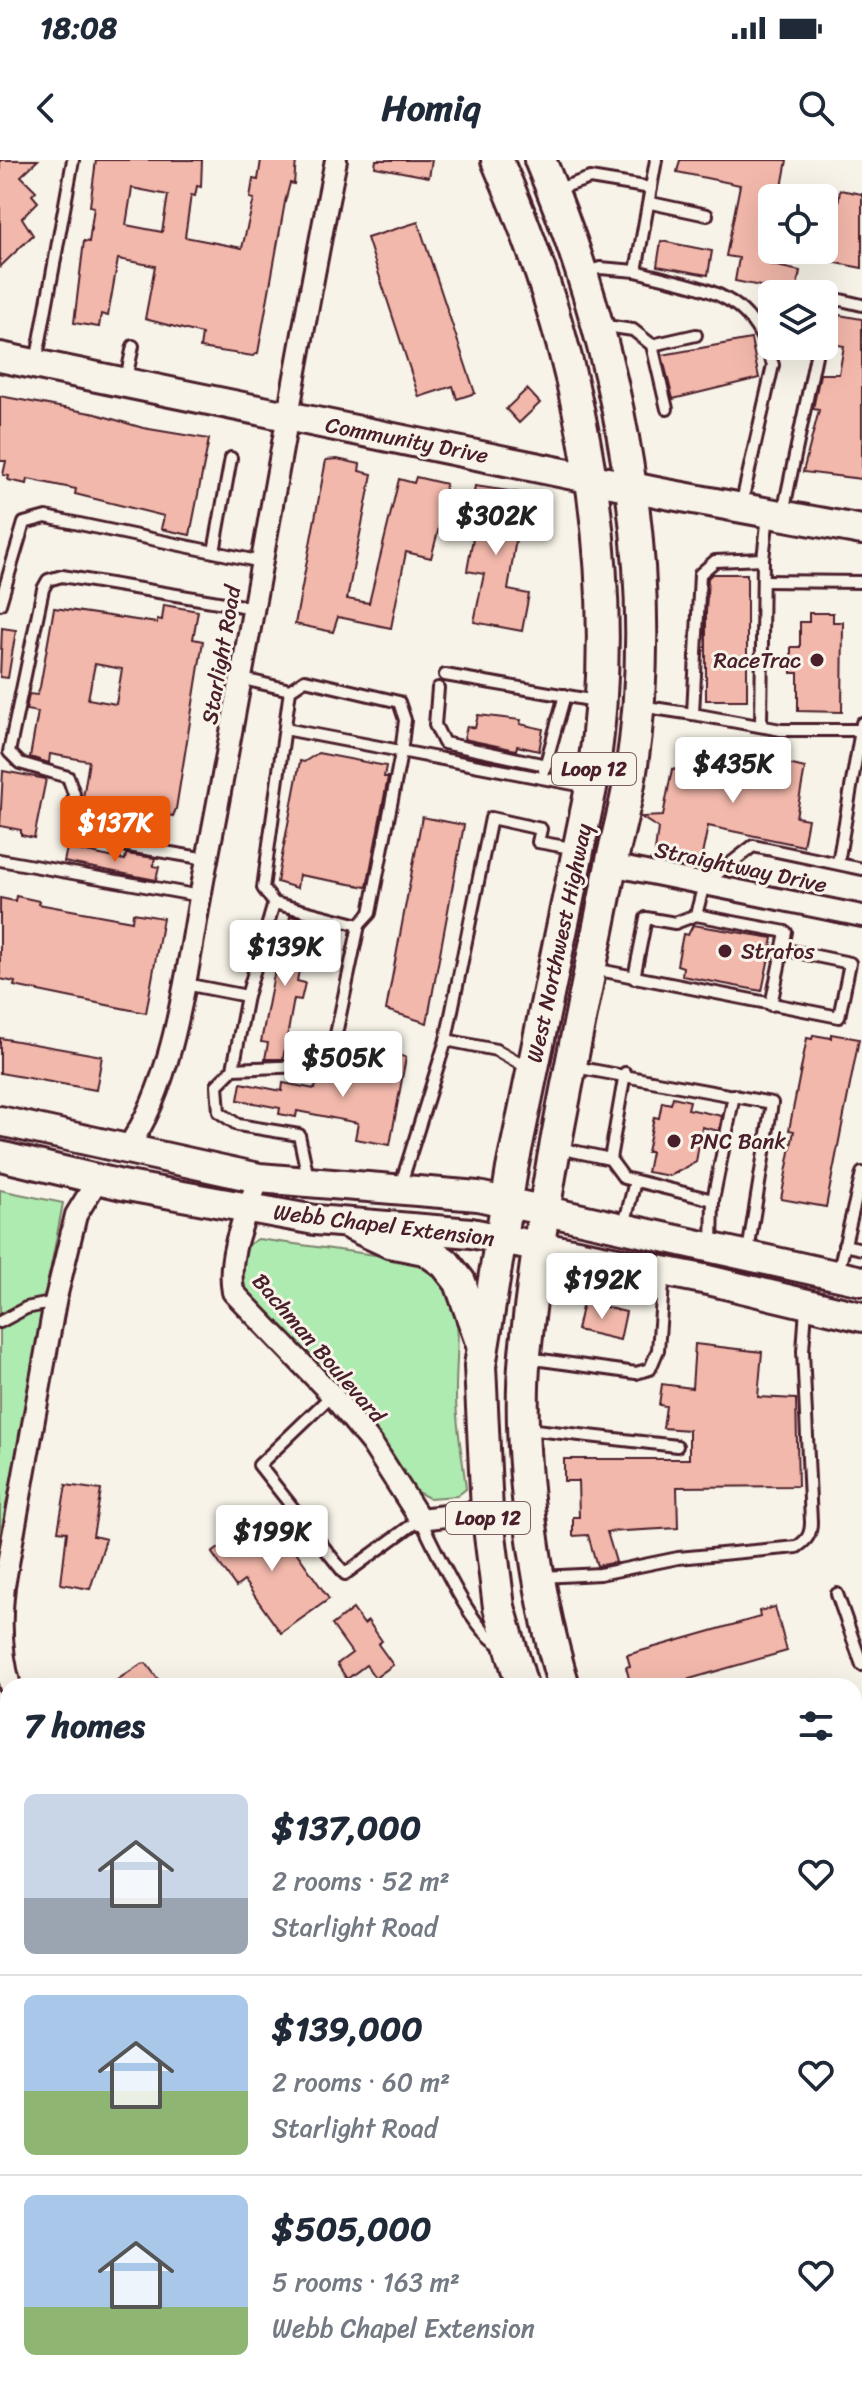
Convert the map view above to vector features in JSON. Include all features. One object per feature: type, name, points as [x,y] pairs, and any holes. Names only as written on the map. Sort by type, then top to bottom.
[{"type":"main road","name":"West Northwest Highway","points":[[497,160],[554,315],[593,478],[603,627],[602,702],[591,788],[499,1239],[480,1380],[487,1511],[499,1607],[519,1678]]},
{"type":"main road","name":"West Northwest Highway","points":[[540,160],[553,190],[597,325],[620,416],[638,574],[637,705],[630,777],[557,1148],[524,1358],[525,1429],[539,1577],[562,1678]]},
{"type":"main road","name":"Community Drive","points":[[0,357],[628,486],[862,530]]},
{"type":"main road","points":[[579,849],[589,859],[592,873],[580,943],[592,968]]},
{"type":"main road","name":"Webb Chapel Extension","points":[[0,1121],[259,1178],[478,1196],[850,1278]]},
{"type":"main road","points":[[98,1179],[127,1148]]},
{"type":"main road","name":"Webb Chapel Extension","points":[[0,1156],[98,1179],[249,1208],[350,1224],[499,1239],[664,1270],[862,1317]]},
{"type":"main road","points":[[350,1224],[389,1242],[425,1249],[445,1263],[460,1282],[483,1347]]},
{"type":"main road","points":[[807,1306],[825,1293],[862,1299]]},
{"type":"main road","points":[[509,1648],[528,1654],[542,1678]]},
{"type":"street","name":"Starlight Road","points":[[127,1148],[150,1116],[160,1087],[183,983],[243,679],[336,160]]},
{"type":"street","name":"Straightway Drive","points":[[611,865],[862,916]]},
{"type":"street","name":"Bachman Boulevard","points":[[259,1178],[230,1273],[233,1292],[332,1395],[372,1444],[420,1519]]},
{"type":"street","points":[[8,1678],[2,1658],[0,1606],[55,1302],[76,1215],[98,1179]]},
{"type":"street","points":[[420,1519],[487,1511]]},
{"type":"lane","points":[[35,365],[73,160]]},
{"type":"lane","points":[[636,271],[651,203],[656,160]]},
{"type":"lane","points":[[553,190],[590,178],[651,188]]},
{"type":"lane","points":[[651,203],[707,215]]},
{"type":"lane","points":[[581,275],[600,268],[636,271],[728,297],[750,318],[767,345],[773,365],[764,512],[761,724]]},
{"type":"lane","points":[[838,299],[862,305]]},
{"type":"lane","points":[[597,325],[633,330],[652,345],[667,409]]},
{"type":"lane","points":[[652,345],[696,335]]},
{"type":"lane","points":[[125,383],[133,346]]},
{"type":"lane","points":[[764,512],[813,360]]},
{"type":"lane","points":[[214,552],[231,458]]},
{"type":"lane","points":[[0,604],[24,523],[46,517],[262,562]]},
{"type":"lane","points":[[693,714],[700,574],[715,561],[763,559]]},
{"type":"lane","points":[[207,859],[80,838],[70,824],[74,794],[68,777],[20,763],[9,752],[43,589],[48,580],[62,576],[254,608]]},
{"type":"lane","points":[[763,581],[862,582]]},
{"type":"lane","points":[[445,675],[602,702]]},
{"type":"lane","points":[[233,1069],[303,1066],[331,1058],[359,925],[370,913],[405,720],[399,702],[305,680],[290,690],[243,679]]},
{"type":"lane","points":[[438,688],[435,725],[444,743],[546,765]]},
{"type":"lane","points":[[290,690],[263,888],[274,903],[359,925]]},
{"type":"lane","points":[[542,778],[565,695]]},
{"type":"lane","points":[[637,705],[761,724],[781,730],[861,726],[838,863]]},
{"type":"lane","points":[[285,729],[591,788]]},
{"type":"lane","points":[[400,1189],[446,1040],[491,818],[541,829],[538,842],[579,849]]},
{"type":"lane","points":[[696,915],[704,884],[753,846],[862,869]]},
{"type":"lane","points":[[0,860],[200,896]]},
{"type":"lane","points":[[274,903],[247,996],[233,1069],[217,1085],[219,1112],[238,1125],[299,1135],[309,1182]]},
{"type":"lane","points":[[634,978],[646,918],[675,923],[696,915],[786,932],[771,1005]]},
{"type":"lane","points":[[592,968],[839,1017],[850,963],[782,949]]},
{"type":"lane","points":[[183,983],[247,996]]},
{"type":"lane","points":[[446,1040],[496,1050],[533,1071]]},
{"type":"lane","points":[[573,1066],[625,1073],[772,1103],[748,1255]]},
{"type":"lane","points":[[610,1159],[625,1073]]},
{"type":"lane","points":[[712,1247],[713,1200],[734,1095]]},
{"type":"lane","points":[[557,1148],[610,1159],[624,1178],[713,1200]]},
{"type":"lane","points":[[850,1278],[844,1245],[862,1173]]},
{"type":"lane","points":[[623,1230],[635,1181]]},
{"type":"lane","points":[[844,1245],[862,1249]]},
{"type":"lane","points":[[524,1358],[636,1373],[650,1369],[658,1350],[664,1270]]},
{"type":"lane","points":[[0,1322],[26,1308],[55,1302]]},
{"type":"lane","points":[[539,1577],[600,1574],[678,1558],[797,1547],[805,1541],[811,1534],[803,1351],[807,1306]]},
{"type":"lane","points":[[332,1395],[259,1465],[345,1574],[420,1519],[486,1634],[493,1643],[509,1648]]},
{"type":"lane","points":[[525,1429],[677,1446]]},
{"type":"lane","points":[[837,1594],[862,1665]]},
{"type":"green space","points":[[0,1190],[63,1203],[0,1538]]},
{"type":"green space","points":[[258,1239],[412,1260],[444,1286],[452,1302],[458,1335],[456,1407],[466,1489],[457,1496],[429,1498],[415,1491],[366,1421],[248,1297],[242,1274],[246,1246]]},
{"type":"building","points":[[0,160],[38,160],[21,176],[36,191],[32,195],[38,202],[22,218],[33,235],[0,267]]},
{"type":"building","points":[[96,160],[202,160],[201,187],[197,186],[195,196],[191,195],[185,237],[242,248],[254,199],[250,198],[253,179],[258,180],[261,160],[296,160],[294,184],[290,183],[285,202],[258,353],[253,356],[200,348],[202,334],[145,319],[155,266],[118,259],[108,316],[101,314],[99,327],[74,323],[84,241],[89,242],[94,207],[90,206]],"holes":[[[132,188],[168,195],[162,232],[126,225]]]},
{"type":"building","points":[[376,160],[432,160],[429,177],[375,167]]},
{"type":"building","points":[[680,160],[787,160],[783,184],[758,184],[758,264],[800,271],[798,280],[758,280],[758,286],[735,281],[739,258],[726,256],[740,185],[677,172]]},
{"type":"building","points":[[840,190],[862,194],[862,268],[838,263]]},
{"type":"building","points":[[418,222],[475,393],[457,399],[453,386],[419,397],[367,238]]},
{"type":"building","points":[[661,241],[712,251],[708,275],[657,266]]},
{"type":"building","points":[[839,315],[862,319],[862,479],[803,472],[819,410],[813,409],[820,374],[839,374],[844,346],[838,345]]},
{"type":"building","points":[[751,339],[759,378],[673,399],[662,355]]},
{"type":"building","points":[[527,389],[540,403],[519,423],[506,409]]},
{"type":"building","points":[[0,396],[96,414],[143,428],[209,439],[190,535],[161,529],[164,516],[75,494],[76,489],[28,479],[27,484],[8,480],[9,476],[3,475],[6,461],[0,461]]},
{"type":"building","points":[[326,460],[360,464],[359,471],[372,474],[347,599],[369,603],[399,479],[414,483],[416,477],[446,484],[441,504],[445,505],[431,558],[406,552],[391,628],[338,617],[333,632],[295,624]]},
{"type":"building","points":[[475,486],[523,493],[508,590],[529,594],[522,631],[474,622],[484,574],[467,571],[473,538],[467,537]]},
{"type":"building","name":"RaceTrac","points":[[712,574],[747,574],[747,700],[706,700],[706,612],[708,578]]},
{"type":"building","points":[[164,605],[198,611],[193,639],[203,641],[176,809],[173,816],[163,814],[157,843],[129,838],[132,820],[81,810],[89,761],[50,754],[49,763],[30,757],[38,712],[26,710],[29,694],[37,695],[40,687],[54,608],[157,623],[157,619],[162,620]],"holes":[[[95,664],[122,669],[116,704],[88,699]]]},
{"type":"building","name":"RaceTrac","points":[[809,613],[833,613],[833,622],[843,622],[842,712],[798,711],[798,673],[791,673],[791,647],[800,647],[800,622],[809,622]]},
{"type":"building","points":[[2,628],[16,630],[8,678],[0,677]]},
{"type":"building","points":[[478,715],[521,720],[520,724],[543,729],[539,751],[517,746],[516,750],[464,739],[467,726],[475,728]]},
{"type":"building","points":[[762,748],[786,752],[784,763],[805,768],[796,817],[808,819],[803,846],[708,826],[701,860],[655,851],[658,828],[641,817],[663,816],[672,769],[734,781],[736,769]]},
{"type":"building","points":[[318,753],[386,766],[384,777],[388,777],[367,887],[299,875],[297,888],[277,882],[300,761],[304,762]]},
{"type":"building","points":[[3,771],[46,779],[34,838],[21,835],[21,830],[0,826]]},
{"type":"building","points":[[422,817],[464,825],[427,1023],[386,1010]]},
{"type":"building","points":[[67,848],[125,860],[126,854],[155,858],[153,866],[159,867],[156,880],[64,862]]},
{"type":"building","points":[[16,896],[39,901],[38,904],[132,921],[133,913],[163,918],[146,1013],[14,986],[15,982],[0,979],[0,898],[15,901]]},
{"type":"building","points":[[290,916],[309,920],[297,981],[305,983],[301,1000],[294,999],[283,1059],[265,1059],[268,1043],[261,1042],[283,928],[288,929]]},
{"type":"building","name":"Stratos","points":[[693,925],[773,938],[762,991],[682,976],[683,967],[677,965],[683,934],[688,935]]},
{"type":"building","points":[[831,1034],[859,1039],[826,1207],[781,1199],[794,1131],[789,1130],[807,1038],[812,1039],[813,1035],[831,1038]]},
{"type":"building","points":[[0,1038],[102,1056],[96,1090],[0,1073]]},
{"type":"building","points":[[384,1053],[406,1057],[390,1145],[355,1139],[358,1123],[297,1111],[296,1117],[279,1114],[280,1108],[238,1100],[241,1083],[282,1091],[283,1083],[315,1089],[318,1074],[363,1082],[365,1071],[372,1072],[374,1058],[383,1059]]},
{"type":"building","name":"PNC Bank","points":[[673,1097],[690,1101],[688,1109],[722,1116],[719,1131],[702,1127],[696,1162],[670,1176],[647,1172],[651,1152],[647,1152],[654,1117],[659,1118],[662,1102],[671,1104]]},
{"type":"building","points":[[583,1302],[626,1312],[620,1340],[577,1330]]},
{"type":"building","points":[[695,1344],[762,1352],[758,1397],[796,1399],[798,1486],[677,1487],[678,1528],[607,1532],[616,1562],[597,1566],[588,1535],[573,1536],[573,1517],[579,1517],[578,1481],[564,1481],[564,1459],[689,1459],[689,1430],[663,1428],[666,1406],[659,1405],[662,1384],[692,1388]]},
{"type":"building","points":[[66,1485],[101,1490],[93,1536],[106,1539],[90,1589],[61,1584],[67,1532],[58,1531]]},
{"type":"building","points":[[269,1513],[329,1599],[281,1633],[244,1581],[236,1587],[212,1553]]},
{"type":"building","points":[[775,1607],[787,1651],[693,1678],[629,1678],[627,1655],[760,1617],[759,1611]]},
{"type":"building","points":[[353,1609],[364,1624],[368,1621],[382,1641],[378,1644],[393,1665],[375,1678],[366,1665],[346,1678],[337,1664],[352,1653],[332,1625]]},
{"type":"building","points":[[146,1663],[157,1678],[120,1678]]},
{"type":"place","name":"RaceTrac","points":[[817,660]]},
{"type":"place","name":"Stratos","points":[[725,951]]},
{"type":"place","name":"PNC Bank","points":[[674,1141]]}]
